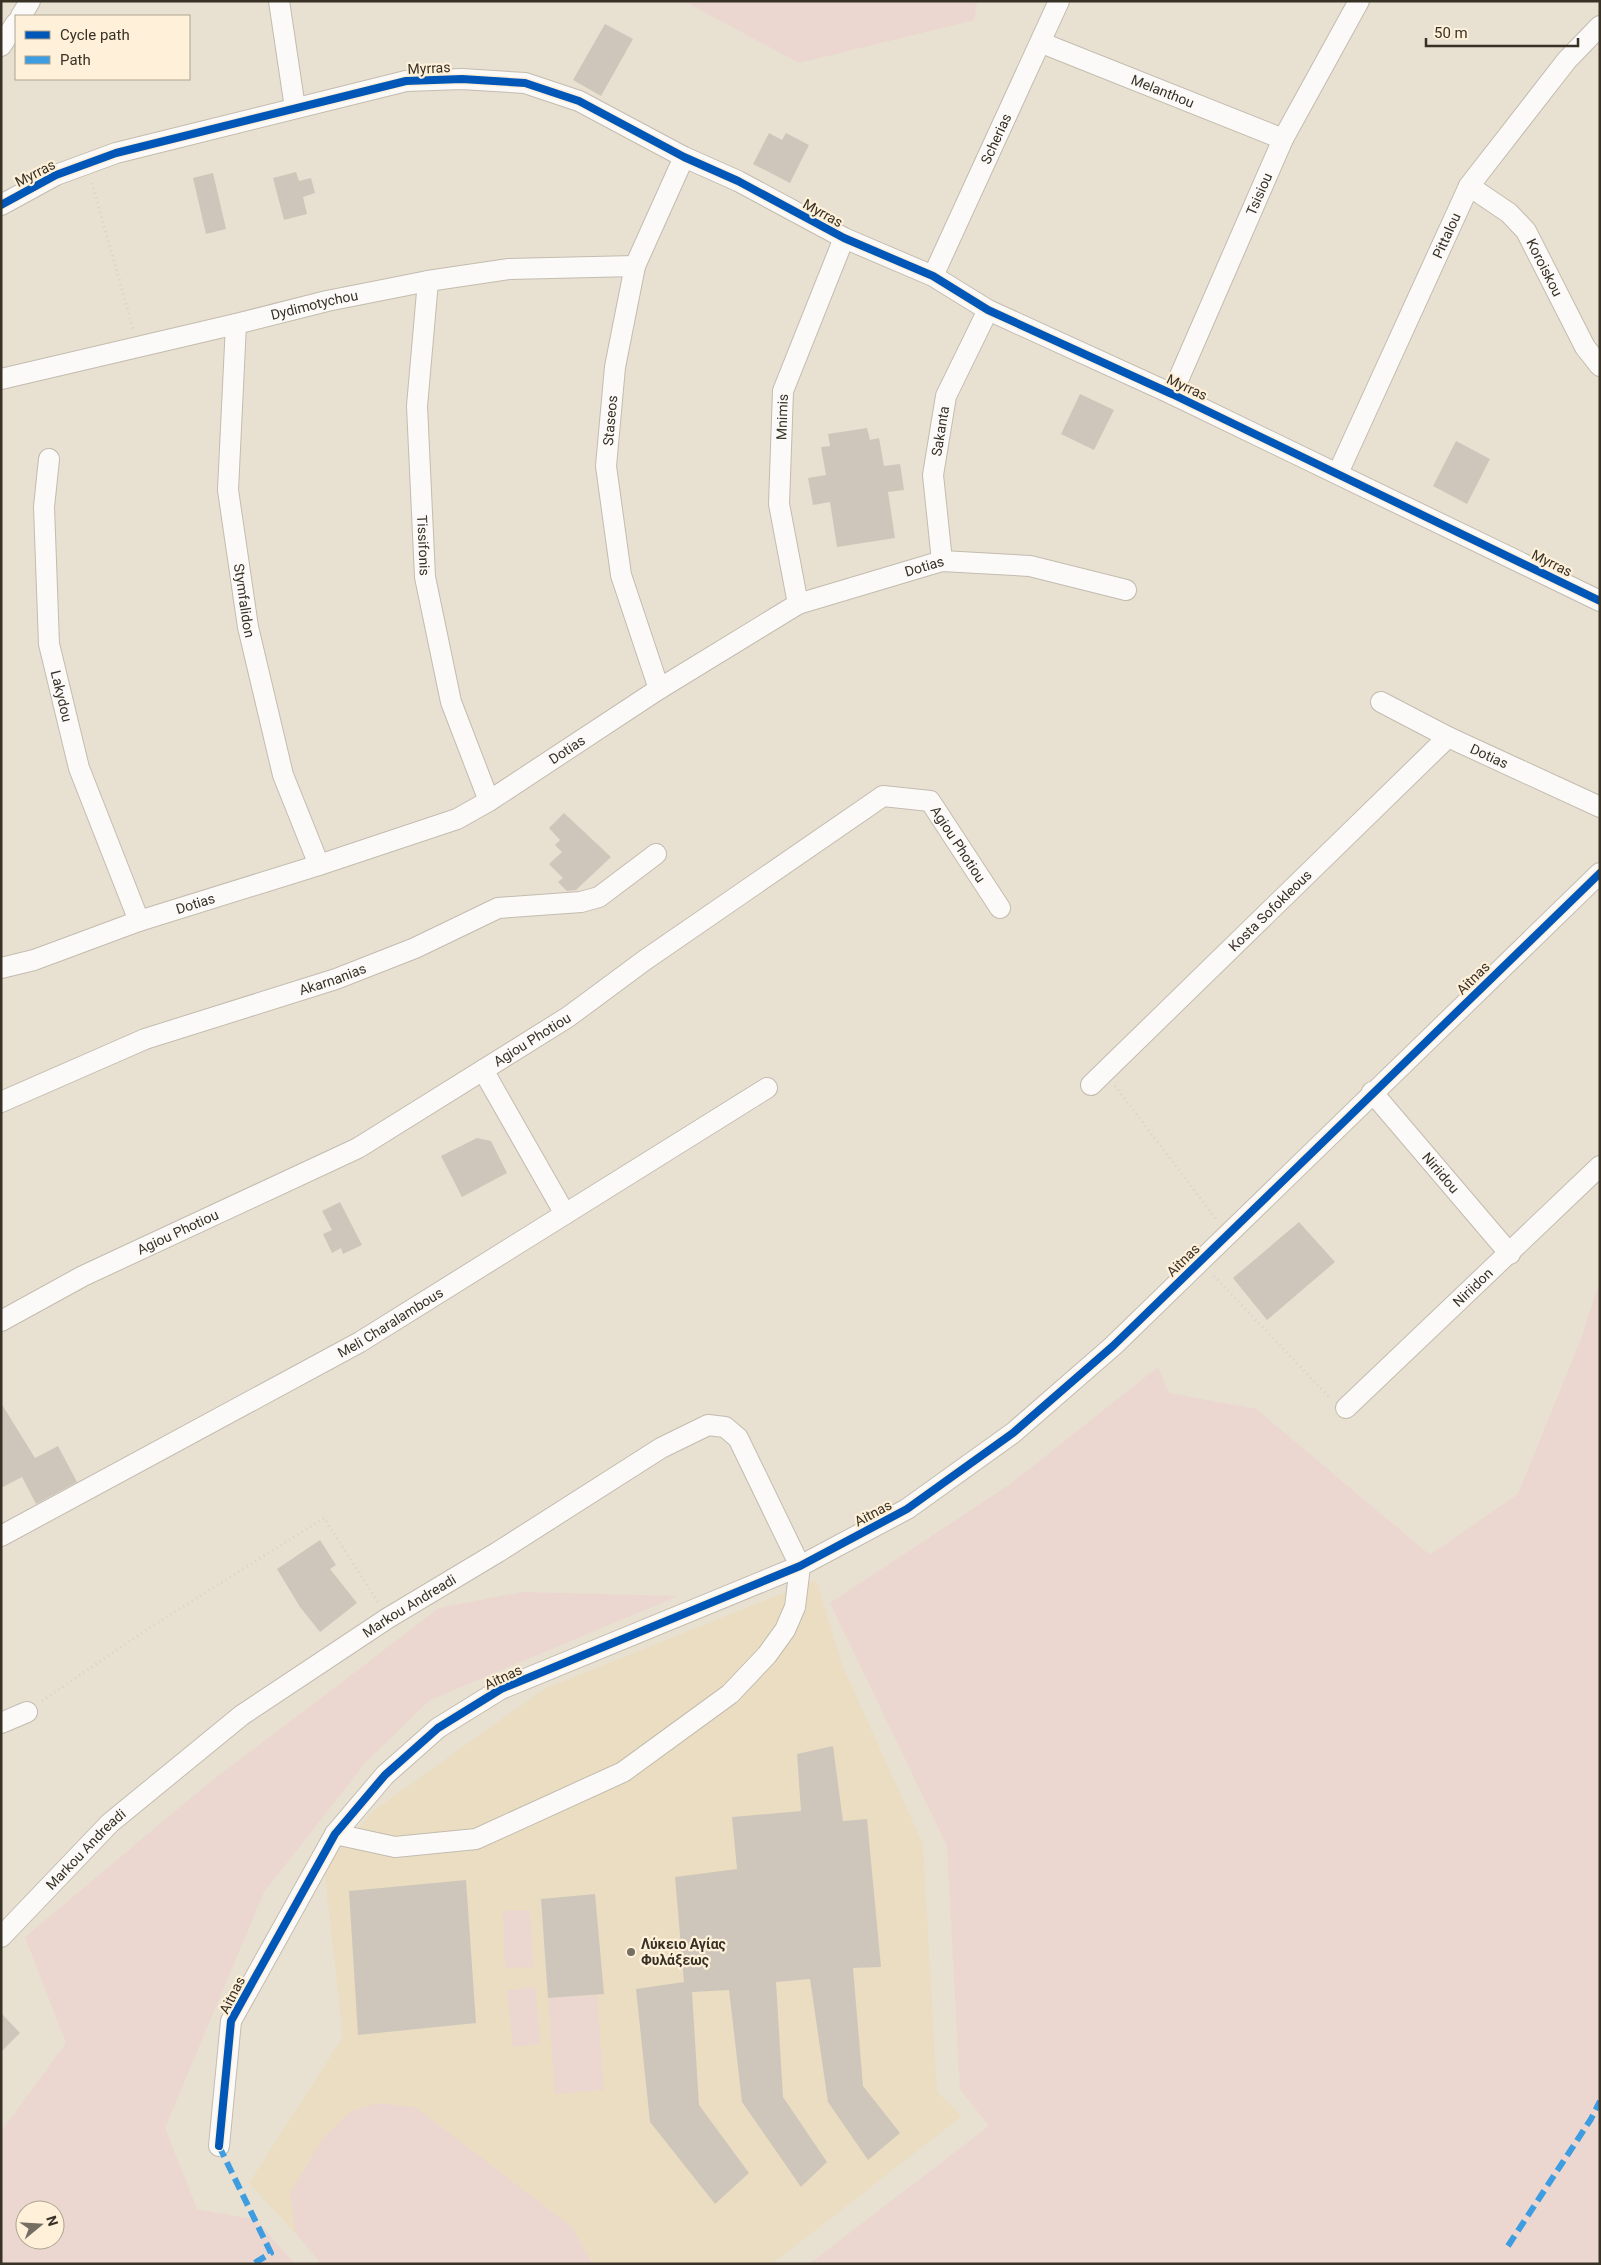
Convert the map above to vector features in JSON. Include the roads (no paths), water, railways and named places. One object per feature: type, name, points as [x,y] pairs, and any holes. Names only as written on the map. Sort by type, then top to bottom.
[{"type":"street","points":[[22,15],[30,1]]},
{"type":"street","points":[[279,1],[295,108]]},
{"type":"street","name":"Scherias","points":[[933,276],[1042,43],[1059,1]]},
{"type":"street","name":"Tsisiou","points":[[1172,394],[1283,139],[1359,1]]},
{"type":"street","points":[[1,46],[15,25]]},
{"type":"street","name":"Pittalou","points":[[1338,473],[1469,186],[1567,60],[1600,26]]},
{"type":"street","name":"Melanthou","points":[[1042,43],[1283,139]]},
{"type":"street","name":"Myrras","points":[[1,205],[56,175],[116,153],[406,81],[462,79],[525,83],[578,101],[684,157],[738,181],[844,238],[933,276],[988,310],[1172,394],[1600,600]]},
{"type":"street","name":"Staseos","points":[[659,689],[621,575],[606,466],[614,367],[635,266],[684,157]]},
{"type":"street","name":"Koroiskou","points":[[1469,186],[1509,213],[1526,232],[1585,347],[1600,366]]},
{"type":"street","name":"Mnimis","points":[[798,604],[779,504],[783,391],[844,238]]},
{"type":"street","name":"Dydimotychou","points":[[1,379],[327,301],[428,281],[509,269],[635,266]]},
{"type":"street","name":"Tissifonis","points":[[428,281],[417,406],[425,577],[451,702],[489,801]]},
{"type":"street","name":"Sakanta","points":[[942,561],[933,475],[946,396],[988,310]]},
{"type":"street","name":"Stymfalidon","points":[[236,324],[228,490],[248,627],[283,775],[319,865]]},
{"type":"street","name":"Lakydou","points":[[49,459],[44,507],[49,644],[79,768],[139,921]]},
{"type":"street","name":"Dotias","points":[[1,968],[34,960],[139,921],[319,865],[457,819],[489,801],[659,689],[798,604],[942,561],[1030,566],[1126,590]]},
{"type":"street","name":"Dotias","points":[[1381,702],[1448,737],[1600,807]]},
{"type":"street","name":"Kosta Sofokleous","points":[[1098,1078],[1448,737]]},
{"type":"street","name":"Agiou Photiou","points":[[1,1321],[83,1276],[358,1148],[568,1018],[645,960],[883,796],[930,801],[1000,908]]},
{"type":"street","name":"Akarnanias","points":[[1,1102],[145,1039],[336,978],[415,948],[498,908],[581,902],[599,896],[656,854]]},
{"type":"street","name":"Aitnas","points":[[220,2146],[231,2021],[334,1834],[385,1774],[438,1728],[501,1689],[800,1566],[907,1509],[1013,1433],[1113,1346],[1372,1092],[1600,873]]},
{"type":"street","points":[[483,1070],[565,1214]]},
{"type":"street","name":"Meli Charalambous","points":[[1,1536],[360,1342],[767,1088]]},
{"type":"street","name":"Niriidou","points":[[1372,1092],[1510,1254]]},
{"type":"street","name":"Niriidon","points":[[1346,1408],[1510,1254],[1600,1166]]},
{"type":"street","name":"Markou Andreadi","points":[[1,1937],[118,1817],[242,1715],[388,1618],[498,1552],[661,1448],[708,1425],[725,1427],[738,1438],[800,1566]]},
{"type":"street","points":[[334,1834],[395,1847],[476,1839],[623,1772],[730,1694],[767,1654],[785,1630],[795,1607],[800,1566]]},
{"type":"street","points":[[1,1723],[27,1712]]},
{"type":"place","name":"Λύκειο Αγίας Φυλάξεως","points":[[631,1952]]}]
